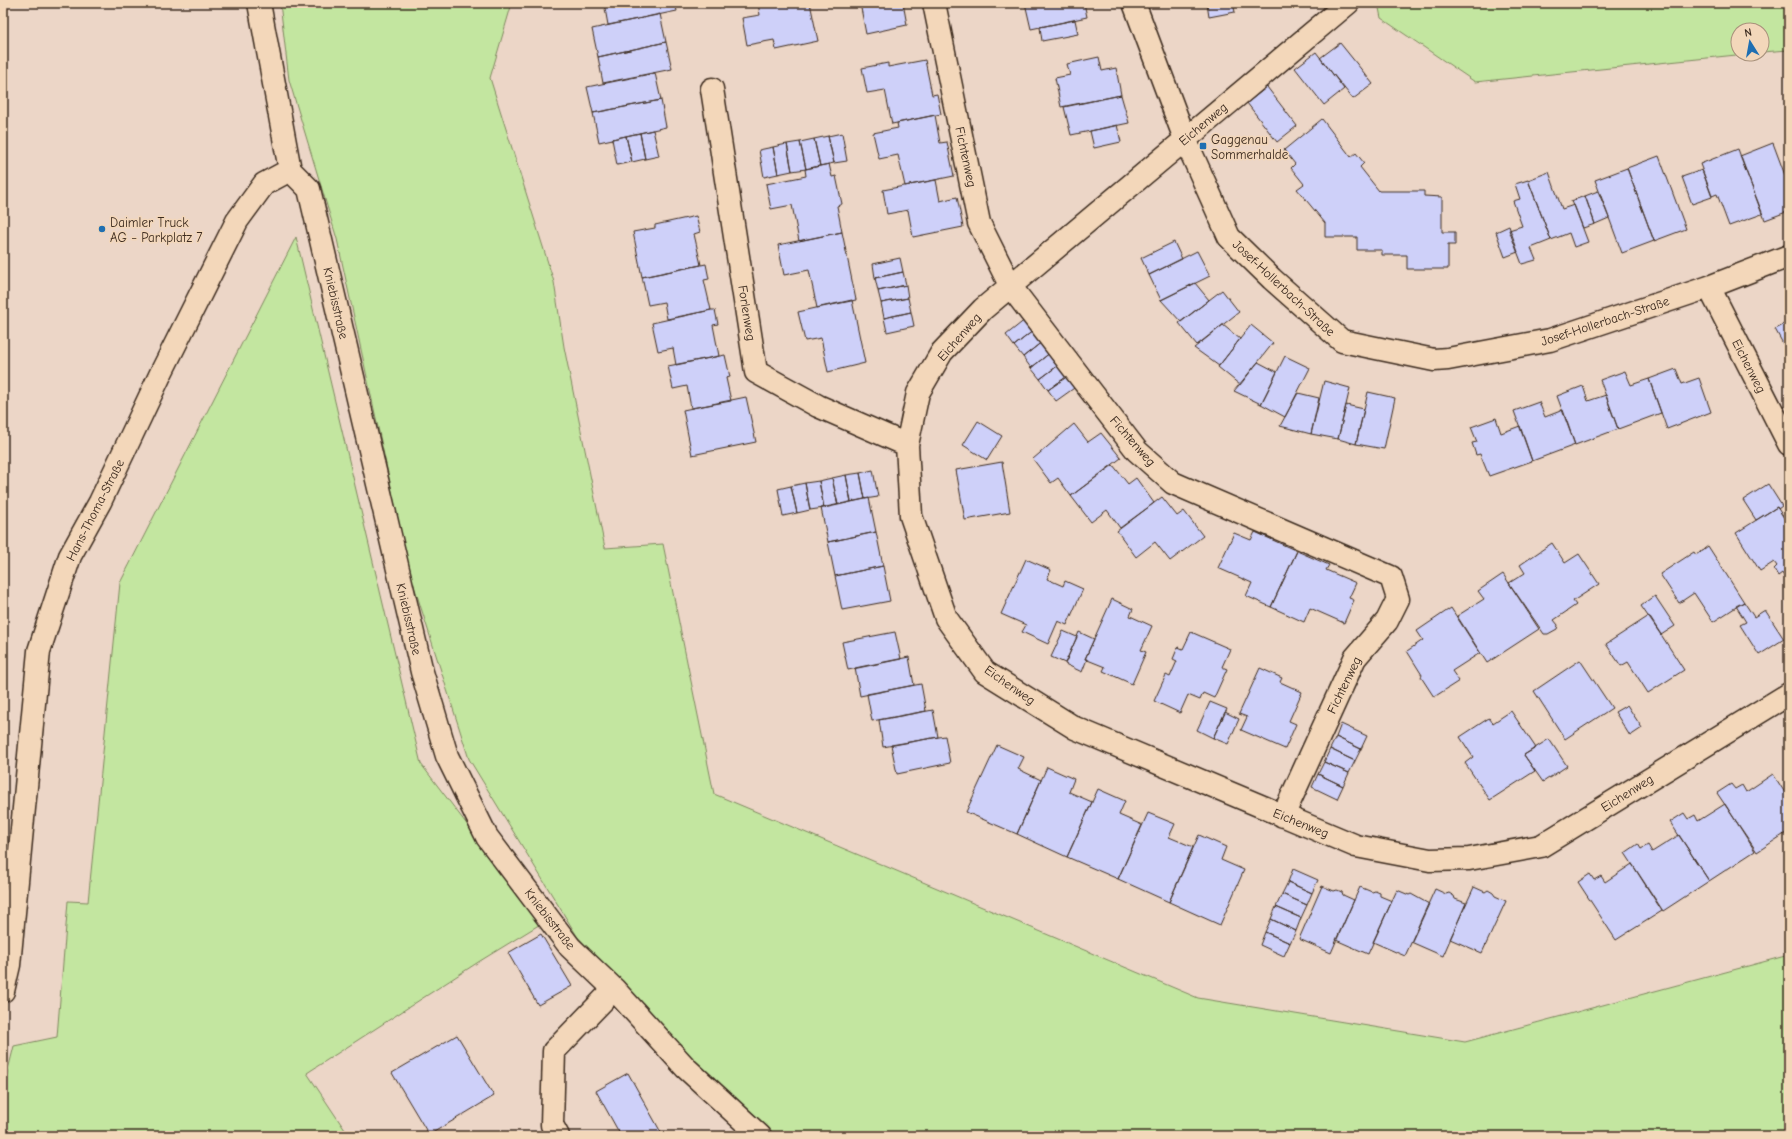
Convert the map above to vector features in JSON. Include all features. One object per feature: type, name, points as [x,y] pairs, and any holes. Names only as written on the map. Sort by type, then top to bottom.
[{"type":"street","points":[[259,3],[290,170]]},
{"type":"street","name":"Fichtenweg","points":[[934,3],[979,223],[1011,286],[1138,450],[1172,483],[1391,577],[1398,599],[1387,621],[1355,658],[1283,816]]},
{"type":"street","name":"Josef-Hollerbach-Straße","points":[[1134,3],[1185,139],[1229,237],[1272,279],[1342,341],[1434,360],[1448,359],[1550,340],[1709,287],[1789,256]]},
{"type":"street","name":"Eichenweg","points":[[1348,3],[983,309],[942,352],[918,393],[907,445],[912,516],[926,562],[946,618],[986,672],[1075,728],[1356,846],[1430,860],[1469,859],[1541,846],[1789,694]]},
{"type":"street","name":"Forlenweg","points":[[712,89],[756,372],[818,406],[907,445]]},
{"type":"street","name":"Hans-Thoma-Straße","points":[[3,991],[9,964],[39,651],[70,556],[100,502],[162,371],[237,221],[264,184],[290,170]]},
{"type":"street","name":"Kniebisstraße","points":[[290,170],[310,189],[422,672],[447,756],[487,837],[570,947],[614,989],[686,1068],[760,1136]]},
{"type":"street","name":"Eichenweg","points":[[1709,287],[1789,444]]},
{"type":"street","points":[[3,927],[9,964]]},
{"type":"street","points":[[558,1136],[552,1125],[554,1051],[614,989]]},
{"type":"green space","points":[[280,3],[512,3],[490,78],[554,282],[564,347],[605,548],[663,544],[714,794],[1198,998],[1465,1042],[1789,955],[1789,1136],[772,1136],[701,1072],[577,936],[469,759],[409,570],[337,239],[289,80]]},
{"type":"green space","points":[[1378,3],[1789,3],[1789,50],[1770,51],[1770,22],[1730,22],[1730,56],[1475,82],[1381,18]]},
{"type":"green space","points":[[296,237],[421,764],[542,923],[480,961],[307,1073],[349,1136],[3,1136],[3,1090],[14,1046],[57,1037],[68,901],[88,902],[120,583]]},
{"type":"building","points":[[604,3],[675,3],[677,11],[608,25]]},
{"type":"building","points":[[758,3],[810,3],[818,41],[776,50],[774,40],[747,45],[742,18],[760,15]]},
{"type":"building","points":[[860,3],[903,3],[907,25],[866,34]]},
{"type":"building","points":[[1025,3],[1084,3],[1087,17],[1031,29]]},
{"type":"building","points":[[1233,3],[1235,12],[1209,17],[1207,4]]},
{"type":"building","points":[[660,14],[666,42],[598,57],[592,29]]},
{"type":"building","points":[[1075,20],[1078,34],[1042,41],[1040,27]]},
{"type":"building","points":[[666,42],[672,69],[603,83],[598,57]]},
{"type":"building","points":[[1340,43],[1373,84],[1353,99],[1320,58]]},
{"type":"building","points":[[1316,52],[1344,89],[1324,105],[1295,68]]},
{"type":"building","points":[[1099,57],[1102,71],[1116,68],[1121,95],[1061,107],[1055,78],[1070,75],[1067,64]]},
{"type":"building","points":[[925,60],[932,95],[937,94],[941,114],[892,124],[885,90],[867,93],[862,68],[888,63],[888,67]]},
{"type":"building","points":[[655,73],[661,100],[593,113],[587,87]]},
{"type":"building","points":[[1267,87],[1297,126],[1277,142],[1247,103]]},
{"type":"building","points":[[1121,95],[1129,123],[1071,135],[1064,107]]},
{"type":"building","points":[[661,100],[666,127],[599,142],[593,113]]},
{"type":"building","points":[[935,115],[940,143],[947,142],[954,176],[905,186],[898,155],[879,159],[873,133],[898,128],[897,123]]},
{"type":"building","points":[[1322,119],[1351,157],[1356,153],[1364,163],[1360,167],[1379,191],[1424,191],[1424,196],[1442,197],[1442,232],[1455,232],[1455,245],[1448,245],[1448,269],[1407,269],[1407,255],[1382,255],[1382,250],[1357,250],[1357,237],[1325,237],[1325,223],[1297,189],[1304,184],[1291,168],[1295,164],[1284,150]]},
{"type":"building","points":[[1117,125],[1121,142],[1094,148],[1090,131]]},
{"type":"building","points":[[653,130],[659,156],[645,159],[640,133]]},
{"type":"building","points":[[640,133],[645,159],[632,162],[626,136]]},
{"type":"building","points":[[842,133],[847,161],[834,163],[828,136]]},
{"type":"building","points":[[626,136],[632,162],[617,165],[612,139]]},
{"type":"building","points":[[828,136],[834,163],[820,166],[814,139]]},
{"type":"building","points":[[814,139],[820,166],[806,169],[800,142]]},
{"type":"building","points":[[800,142],[806,169],[792,171],[787,144]]},
{"type":"building","points":[[1773,143],[1789,186],[1789,211],[1765,220],[1740,156]]},
{"type":"building","points":[[787,144],[792,171],[778,174],[773,147]]},
{"type":"building","points":[[773,147],[778,174],[764,177],[759,150]]},
{"type":"building","points":[[1738,149],[1762,214],[1729,226],[1717,194],[1712,196],[1700,164]]},
{"type":"building","points":[[1659,156],[1686,229],[1654,241],[1627,168]]},
{"type":"building","points":[[829,164],[832,177],[836,176],[842,204],[837,206],[842,232],[799,241],[792,205],[771,209],[766,184],[806,176],[805,169]]},
{"type":"building","points":[[1627,168],[1654,241],[1622,253],[1595,180]]},
{"type":"building","points":[[1702,170],[1712,197],[1692,204],[1682,177]]},
{"type":"building","points":[[1549,172],[1562,209],[1574,205],[1588,242],[1574,247],[1569,233],[1551,240],[1528,180]]},
{"type":"building","points":[[936,180],[940,201],[957,197],[963,227],[913,237],[908,210],[887,214],[883,190]]},
{"type":"building","points":[[1528,180],[1551,240],[1531,248],[1536,260],[1522,264],[1509,230],[1522,226],[1513,201],[1520,199],[1515,184]]},
{"type":"building","points":[[1598,191],[1609,218],[1595,224],[1585,196]]},
{"type":"building","points":[[1585,196],[1595,224],[1583,228],[1571,201]]},
{"type":"building","points":[[696,216],[700,232],[694,234],[701,265],[642,277],[633,232],[655,228],[655,225]]},
{"type":"building","points":[[1509,226],[1518,252],[1505,257],[1496,232]]},
{"type":"building","points":[[842,232],[856,300],[817,308],[809,270],[784,275],[778,245]]},
{"type":"building","points":[[1174,242],[1182,259],[1149,275],[1141,258]]},
{"type":"building","points":[[1197,251],[1210,276],[1161,300],[1149,275]]},
{"type":"building","points":[[900,258],[903,272],[875,278],[873,264]]},
{"type":"building","points":[[706,264],[709,279],[704,280],[711,310],[667,319],[664,302],[648,305],[642,277]]},
{"type":"building","points":[[903,272],[906,285],[878,291],[875,278]]},
{"type":"building","points":[[1195,283],[1209,300],[1181,322],[1161,300]]},
{"type":"building","points":[[906,285],[908,298],[881,303],[878,291]]},
{"type":"building","points":[[1222,290],[1239,312],[1197,345],[1179,323]]},
{"type":"building","points":[[908,298],[911,312],[884,318],[881,303]]},
{"type":"building","points":[[852,300],[865,363],[828,372],[821,338],[805,341],[798,312]]},
{"type":"building","points":[[715,310],[718,324],[713,325],[719,356],[676,365],[673,348],[658,351],[652,323]]},
{"type":"building","points":[[911,312],[914,326],[887,332],[884,318]]},
{"type":"building","points":[[1026,319],[1034,330],[1014,346],[1006,335]]},
{"type":"building","points":[[1789,321],[1789,363],[1784,353],[1787,351],[1775,329]]},
{"type":"building","points":[[1223,325],[1240,339],[1219,366],[1194,348]]},
{"type":"building","points":[[1251,325],[1273,343],[1240,385],[1218,367]]},
{"type":"building","points":[[1034,330],[1043,341],[1023,357],[1014,346]]},
{"type":"building","points":[[1043,341],[1051,352],[1031,368],[1023,357]]},
{"type":"building","points":[[1051,352],[1060,364],[1040,379],[1031,368]]},
{"type":"building","points":[[725,355],[730,377],[726,378],[731,401],[691,408],[687,386],[673,389],[668,366]]},
{"type":"building","points":[[1285,356],[1310,368],[1285,417],[1261,404]]},
{"type":"building","points":[[1258,362],[1277,372],[1261,404],[1234,391]]},
{"type":"building","points":[[1060,364],[1069,375],[1048,390],[1040,379]]},
{"type":"building","points":[[1676,369],[1682,384],[1699,378],[1711,412],[1667,429],[1649,379]]},
{"type":"building","points":[[1625,371],[1631,385],[1649,379],[1661,413],[1618,429],[1600,380]]},
{"type":"building","points":[[1069,375],[1077,386],[1056,401],[1048,390]]},
{"type":"building","points":[[1324,381],[1350,388],[1338,439],[1311,434]]},
{"type":"building","points":[[1583,386],[1588,401],[1606,395],[1618,429],[1575,445],[1557,396]]},
{"type":"building","points":[[1368,392],[1395,398],[1384,449],[1356,444]]},
{"type":"building","points":[[1298,393],[1319,398],[1311,434],[1280,426]]},
{"type":"building","points":[[746,397],[756,442],[692,455],[683,410]]},
{"type":"building","points":[[1539,402],[1545,417],[1563,410],[1575,445],[1532,461],[1514,411]]},
{"type":"building","points":[[1346,405],[1364,409],[1356,444],[1338,439]]},
{"type":"building","points":[[1496,418],[1501,433],[1520,426],[1532,461],[1489,476],[1480,454],[1476,455],[1472,443],[1477,442],[1471,427]]},
{"type":"building","points":[[978,421],[1002,436],[987,460],[963,445]]},
{"type":"building","points":[[1074,424],[1088,442],[1101,433],[1121,458],[1071,496],[1058,478],[1051,483],[1033,459]]},
{"type":"building","points":[[1002,462],[1010,512],[965,520],[956,470]]},
{"type":"building","points":[[1113,465],[1128,484],[1136,478],[1154,503],[1120,528],[1107,510],[1091,522],[1071,496]]},
{"type":"building","points":[[873,470],[878,497],[865,499],[860,473]]},
{"type":"building","points":[[860,473],[865,499],[851,502],[846,475]]},
{"type":"building","points":[[846,475],[851,502],[838,505],[832,478]]},
{"type":"building","points":[[832,478],[838,505],[824,508],[819,481]]},
{"type":"building","points":[[819,481],[824,508],[810,510],[805,483]]},
{"type":"building","points":[[805,483],[810,510],[797,513],[791,486]]},
{"type":"building","points":[[1768,484],[1782,506],[1778,509],[1777,507],[1756,520],[1743,500]]},
{"type":"building","points":[[791,486],[797,513],[783,516],[778,489]]},
{"type":"building","points":[[1162,497],[1177,516],[1184,511],[1203,536],[1170,561],[1155,542],[1136,557],[1117,531]]},
{"type":"building","points":[[869,498],[876,532],[828,542],[821,508]]},
{"type":"building","points":[[1777,507],[1789,526],[1788,583],[1782,573],[1778,576],[1774,569],[1777,566],[1774,562],[1760,571],[1736,533]]},
{"type":"building","points":[[876,532],[883,566],[835,576],[828,542]]},
{"type":"building","points":[[1255,532],[1297,551],[1271,607],[1246,596],[1252,583],[1218,568],[1234,533],[1251,540]]},
{"type":"building","points":[[1552,543],[1565,563],[1579,554],[1599,584],[1573,601],[1576,605],[1554,620],[1558,625],[1557,629],[1548,634],[1544,634],[1509,583],[1525,573],[1520,565]]},
{"type":"building","points":[[1708,546],[1744,602],[1713,622],[1694,593],[1679,603],[1660,574],[1694,552],[1696,555]]},
{"type":"building","points":[[1297,551],[1329,565],[1326,570],[1356,583],[1349,598],[1354,600],[1344,623],[1310,608],[1304,622],[1271,607]]},
{"type":"building","points":[[1026,559],[1051,570],[1047,579],[1063,586],[1065,581],[1083,589],[1067,625],[1058,621],[1048,644],[1022,632],[1026,625],[1001,614]]},
{"type":"building","points":[[883,566],[890,601],[842,610],[835,576]]},
{"type":"building","points":[[1503,574],[1539,629],[1487,663],[1457,616],[1484,599],[1478,591]]},
{"type":"building","points":[[1655,596],[1675,626],[1661,635],[1641,606]]},
{"type":"building","points":[[1112,599],[1133,609],[1130,616],[1152,626],[1141,650],[1146,652],[1132,684],[1103,671],[1105,667],[1085,659]]},
{"type":"building","points":[[1744,602],[1754,617],[1765,610],[1784,639],[1759,655],[1740,625],[1746,622],[1736,606]]},
{"type":"building","points":[[1451,608],[1480,653],[1452,671],[1459,681],[1434,697],[1407,651],[1423,640],[1417,631]]},
{"type":"building","points":[[1649,616],[1684,670],[1648,693],[1628,662],[1621,666],[1606,644]]},
{"type":"building","points":[[1063,631],[1077,637],[1065,663],[1051,657]]},
{"type":"building","points":[[895,632],[901,659],[848,670],[842,642]]},
{"type":"building","points":[[1079,632],[1094,639],[1085,659],[1087,659],[1082,672],[1065,664]]},
{"type":"building","points":[[1191,632],[1230,649],[1222,667],[1227,669],[1214,698],[1203,693],[1200,700],[1188,695],[1180,713],[1154,701],[1166,675],[1170,677],[1177,661],[1173,659],[1178,647],[1183,649]]},
{"type":"building","points":[[909,657],[914,685],[860,696],[855,668]]},
{"type":"building","points":[[1580,660],[1612,708],[1565,739],[1534,691]]},
{"type":"building","points":[[1260,668],[1282,678],[1280,682],[1302,692],[1289,721],[1296,724],[1285,749],[1241,730],[1247,717],[1239,714]]},
{"type":"building","points":[[921,684],[926,711],[872,721],[867,694]]},
{"type":"building","points":[[1210,702],[1227,709],[1213,738],[1197,730]]},
{"type":"building","points":[[1627,705],[1642,728],[1630,736],[1615,712]]},
{"type":"building","points":[[933,710],[938,737],[883,747],[879,720]]},
{"type":"building","points":[[1511,711],[1536,748],[1524,755],[1535,771],[1490,800],[1465,763],[1473,757],[1460,737],[1489,718],[1493,723]]},
{"type":"building","points":[[1225,712],[1239,719],[1228,744],[1213,738]]},
{"type":"building","points":[[1341,724],[1367,736],[1361,749],[1336,737]]},
{"type":"building","points":[[945,736],[950,763],[897,774],[891,745]]},
{"type":"building","points":[[1336,737],[1361,749],[1355,761],[1330,749]]},
{"type":"building","points":[[1549,739],[1567,766],[1543,782],[1524,755]]},
{"type":"building","points":[[997,745],[1024,757],[1018,769],[1041,780],[1017,834],[966,812]]},
{"type":"building","points":[[1330,749],[1355,761],[1349,773],[1324,762]]},
{"type":"building","points":[[1324,762],[1349,773],[1343,786],[1318,774]]},
{"type":"building","points":[[1047,767],[1074,779],[1069,792],[1092,802],[1067,857],[1017,834]]},
{"type":"building","points":[[1318,774],[1343,786],[1337,799],[1312,787]]},
{"type":"building","points":[[1773,774],[1789,799],[1789,831],[1757,852],[1717,793],[1731,784],[1735,789],[1742,785],[1746,792]]},
{"type":"building","points":[[1098,789],[1125,801],[1119,815],[1142,825],[1118,879],[1067,857]]},
{"type":"building","points":[[1725,804],[1755,851],[1709,881],[1670,822],[1684,813],[1688,819],[1695,815],[1698,821]]},
{"type":"building","points":[[1148,813],[1175,824],[1169,837],[1193,847],[1169,902],[1118,879]]},
{"type":"building","points":[[1199,835],[1226,847],[1221,860],[1244,870],[1220,925],[1169,902]]},
{"type":"building","points":[[1679,835],[1709,881],[1663,911],[1625,853],[1638,844],[1641,849],[1648,845],[1652,852]]},
{"type":"building","points":[[1632,864],[1662,911],[1616,940],[1578,882],[1590,874],[1594,880],[1601,876],[1605,882]]},
{"type":"building","points":[[1293,869],[1318,880],[1312,893],[1288,882]]},
{"type":"building","points":[[1288,882],[1312,893],[1307,905],[1282,894]]},
{"type":"building","points":[[1322,886],[1334,891],[1337,890],[1342,892],[1343,895],[1354,900],[1331,953],[1299,939]]},
{"type":"building","points":[[1360,887],[1372,892],[1375,891],[1380,893],[1380,896],[1392,901],[1368,954],[1336,940]]},
{"type":"building","points":[[1474,887],[1485,892],[1488,890],[1495,896],[1506,901],[1482,953],[1450,939]]},
{"type":"building","points":[[1435,889],[1446,894],[1449,893],[1454,896],[1455,899],[1466,903],[1443,956],[1411,942]]},
{"type":"building","points":[[1397,890],[1409,895],[1411,894],[1429,904],[1405,956],[1373,942]]},
{"type":"building","points":[[1282,894],[1307,905],[1301,918],[1276,907]]},
{"type":"building","points":[[1276,907],[1301,918],[1296,931],[1271,919]]},
{"type":"building","points":[[1271,919],[1296,931],[1290,943],[1265,932]]},
{"type":"building","points":[[1265,932],[1290,943],[1284,956],[1260,945]]},
{"type":"building","points":[[541,934],[572,986],[538,1005],[508,953]]},
{"type":"building","points":[[457,1035],[494,1096],[429,1135],[392,1073]]},
{"type":"building","points":[[628,1073],[663,1136],[621,1136],[596,1091]]},
{"type":"place","name":"Gaggenau Sommerhalde","points":[[1203,146]]},
{"type":"place","name":"Daimler Truck AG − Parkplatz 7","points":[[102,229]]}]
